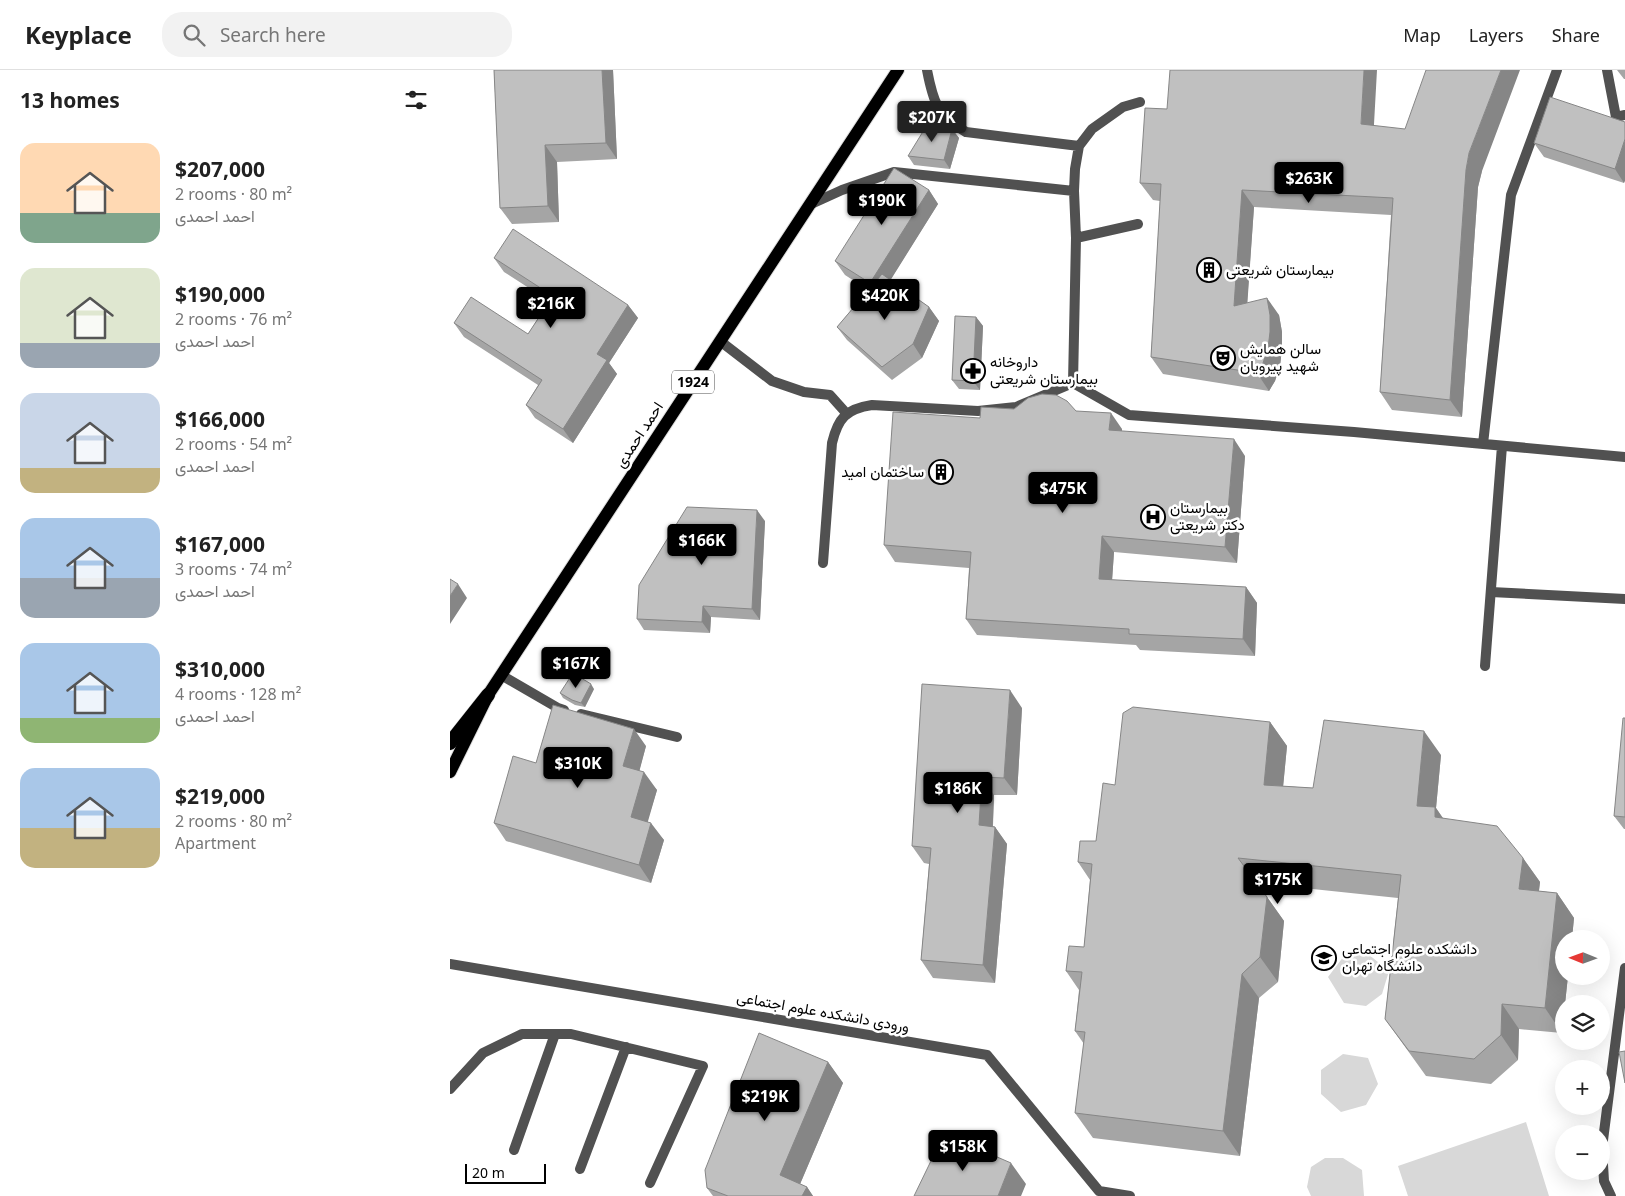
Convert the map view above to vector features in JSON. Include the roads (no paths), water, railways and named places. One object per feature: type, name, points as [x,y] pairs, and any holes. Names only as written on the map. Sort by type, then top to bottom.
[{"type":"highway","points":[[450,742],[488,695]]},
{"type":"main road","name":"احمد احمدی","points":[[450,772],[488,695],[898,70]]},
{"type":"lane","points":[[927,70],[933,98],[941,113],[955,126],[966,132],[1079,146]]},
{"type":"lane","points":[[1483,444],[1511,194],[1557,70]]},
{"type":"lane","points":[[1607,70],[1616,117],[1625,115]]},
{"type":"lane","points":[[1072,383],[1076,238],[1074,191],[1079,146],[1092,129],[1123,107],[1140,102]]},
{"type":"lane","points":[[809,205],[849,187],[894,172],[1074,191]]},
{"type":"lane","points":[[1076,238],[1138,224]]},
{"type":"lane","points":[[720,341],[772,381],[804,392],[830,395],[847,414]]},
{"type":"lane","points":[[1072,383],[1129,414],[1625,457]]},
{"type":"lane","points":[[823,563],[832,443],[836,426],[847,414],[857,407],[872,405],[978,411],[1016,407],[1072,383]]},
{"type":"lane","points":[[1485,666],[1502,446]]},
{"type":"lane","points":[[1491,592],[1625,599]]},
{"type":"lane","points":[[501,675],[558,708],[677,737]]},
{"type":"lane","name":"ورودی دانشکده علوم اجتماعی","points":[[450,964],[987,1056],[1099,1191],[1130,1196]]},
{"type":"lane","points":[[1611,1196],[1604,1181],[1602,1148],[1625,968]]},
{"type":"lane","points":[[450,1089],[483,1053],[522,1034],[571,1034],[704,1066],[650,1184]]},
{"type":"lane","points":[[514,1150],[555,1034]]},
{"type":"lane","points":[[580,1169],[626,1047]]},
{"type":"place","name":"بیمارستان شریعتی","points":[[1209,270]]},
{"type":"place","name":"سالن همایش شهید پیرویان","points":[[1223,358]]},
{"type":"place","name":"داروخانه بیمارستان شریعتی","points":[[973,371]]},
{"type":"place","name":"ساختمان امید","points":[[941,472]]},
{"type":"place","name":"بیمارستان دکتر شریعتی","points":[[1153,517]]},
{"type":"place","name":"دانشکده علوم اجتماعی دانشگاه تهران","points":[[1324,958]]}]
